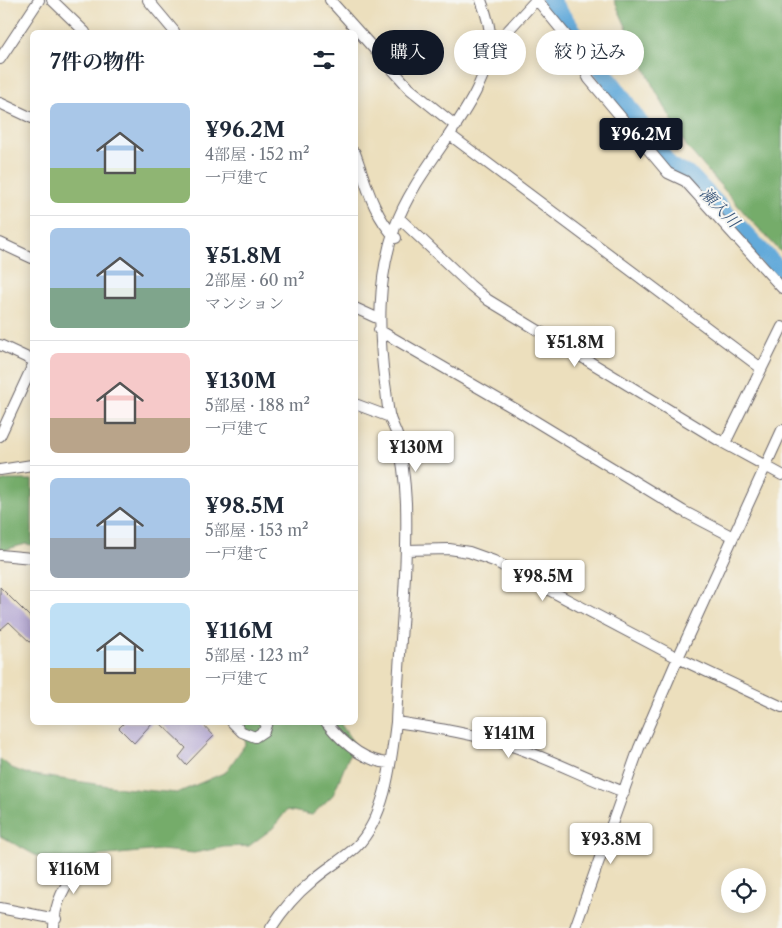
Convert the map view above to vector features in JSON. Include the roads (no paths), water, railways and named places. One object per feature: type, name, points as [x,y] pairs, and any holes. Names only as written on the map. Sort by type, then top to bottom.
[{"type":"street","points":[[0,59],[39,0]]},
{"type":"street","points":[[52,0],[83,30]]},
{"type":"street","points":[[148,0],[173,30]]},
{"type":"street","points":[[330,0],[357,30]]},
{"type":"street","points":[[481,0],[489,30]]},
{"type":"street","points":[[508,30],[536,0],[569,39],[589,78],[668,173],[685,181],[782,288]]},
{"type":"street","points":[[358,31],[410,89],[453,130],[761,368]]},
{"type":"street","points":[[271,928],[291,901],[311,881],[357,846],[377,815],[390,763],[396,722],[406,550],[406,502],[404,475],[397,435],[390,417],[380,345],[381,290],[399,218],[409,197],[468,106],[482,75]]},
{"type":"street","points":[[0,103],[30,117]]},
{"type":"street","points":[[358,162],[375,211],[395,237]]},
{"type":"street","points":[[399,218],[488,300],[725,443],[782,474]]},
{"type":"street","points":[[0,243],[30,257]]},
{"type":"street","points":[[358,309],[379,319]]},
{"type":"street","points":[[725,443],[782,327]]},
{"type":"street","points":[[380,330],[517,410],[683,511],[733,538]]},
{"type":"street","points":[[0,345],[30,359]]},
{"type":"street","points":[[0,436],[30,371]]},
{"type":"street","points":[[358,405],[390,417]]},
{"type":"street","points":[[575,928],[640,748],[678,658],[782,430]]},
{"type":"street","points":[[0,470],[30,465]]},
{"type":"street","points":[[406,550],[449,549],[469,552],[494,561],[678,658],[782,707]]},
{"type":"street","points":[[0,555],[30,558]]},
{"type":"street","points":[[396,722],[457,732],[513,747],[555,762],[624,792]]},
{"type":"street","points":[[235,725],[242,732],[255,737],[264,731],[266,725]]},
{"type":"street","points":[[328,725],[336,734],[363,755],[374,761],[390,763]]},
{"type":"street","points":[[0,908],[55,923],[64,887],[80,866]]},
{"type":"waterway","name":"瀬入川","points":[[550,0],[613,85],[670,167],[691,177],[782,273]]}]
